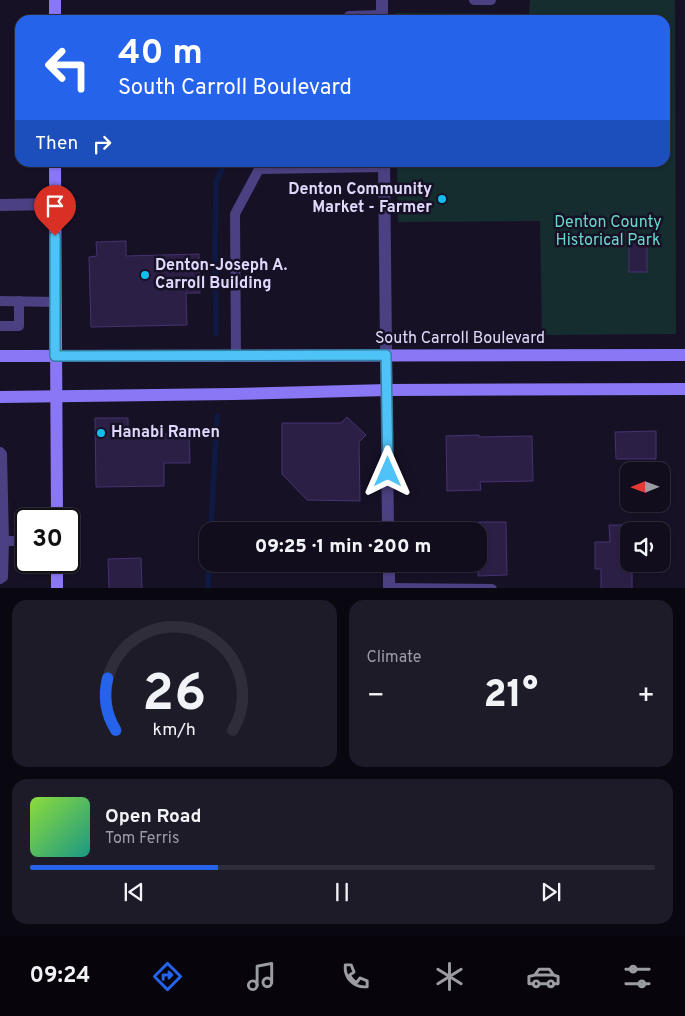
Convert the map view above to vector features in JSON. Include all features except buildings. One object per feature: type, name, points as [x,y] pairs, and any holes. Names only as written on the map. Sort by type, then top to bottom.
[{"type":"main road","points":[[55,0],[55,15]]},
{"type":"main road","points":[[55,167],[57,508]]},
{"type":"main road","name":"South Carroll Boulevard","points":[[0,356],[685,355]]},
{"type":"main road","points":[[0,396],[233,394],[387,390],[685,389]]},
{"type":"main road","points":[[57,573],[57,588]]},
{"type":"street","points":[[382,0],[382,15]]},
{"type":"street","points":[[384,167],[388,522]]},
{"type":"street","points":[[0,205],[55,204]]},
{"type":"street","points":[[389,572],[389,588]]},
{"type":"lane","points":[[474,0],[492,0]]},
{"type":"lane","points":[[236,355],[235,214],[259,169],[322,167]]},
{"type":"lane","points":[[0,301],[55,302]]},
{"type":"lane","points":[[0,326],[19,326],[19,301]]},
{"type":"lane","points":[[0,452],[2,454],[4,541],[3,576],[0,579]]},
{"type":"lane","points":[[4,541],[15,541]]},
{"type":"lane","points":[[389,588],[492,588]]},
{"type":"green space","name":"Denton County Historical Park","points":[[530,0],[675,0],[676,334],[542,335],[540,221],[398,222],[397,167],[670,167],[670,15],[396,15],[396,13],[529,14]]},
{"type":"waterway","points":[[216,333],[216,183],[223,167]]},
{"type":"waterway","points":[[211,522],[217,416]]},
{"type":"waterway","points":[[208,588],[209,572]]},
{"type":"place","name":"Denton Community Market - Farmer","points":[[442,199]]},
{"type":"place","name":"Denton-Joseph A. Carroll Building","points":[[145,275]]},
{"type":"place","name":"Hanabi Ramen","points":[[101,433]]},
{"type":"route","points":[[55,236],[55,356],[386,355],[388,472]]}]
